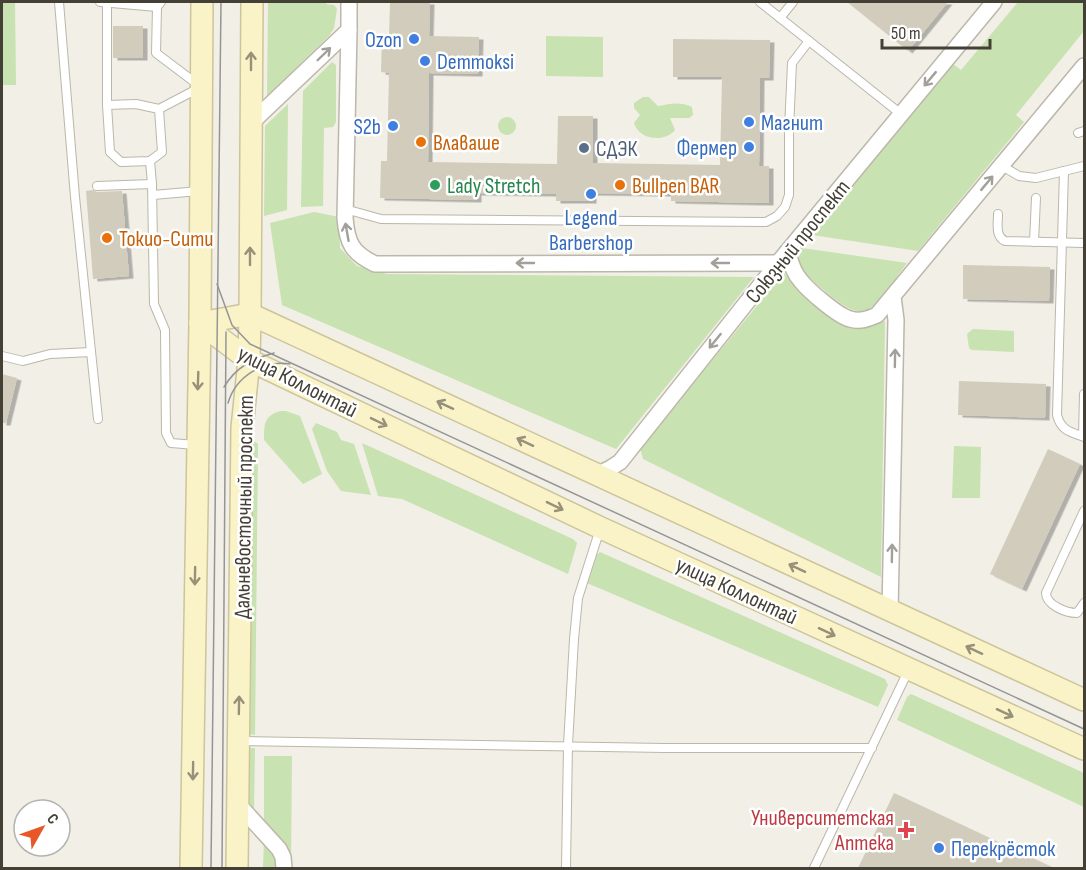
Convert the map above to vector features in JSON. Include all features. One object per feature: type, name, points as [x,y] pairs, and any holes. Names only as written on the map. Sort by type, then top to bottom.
[{"type":"main road","name":"Дальневосточный проспект","points":[[191,868],[200,323],[202,2]]},
{"type":"main road","name":"Дальневосточный проспект","points":[[237,868],[242,428],[249,360],[250,315],[252,2]]},
{"type":"main road","name":"улица Коллонтай","points":[[200,323],[250,315],[1084,700]]},
{"type":"main road","name":"улица Коллонтай","points":[[200,323],[249,360],[601,528],[1084,749]]},
{"type":"street","points":[[349,2],[346,233],[349,243],[364,259],[375,264],[783,257],[801,282],[842,316],[851,320],[865,320],[877,315],[1084,66]]},
{"type":"street","name":"Союзный проспект","points":[[596,475],[620,462],[783,257],[994,2]]},
{"type":"street","points":[[251,123],[349,30]]},
{"type":"street","points":[[890,611],[896,320],[893,297]]},
{"type":"street","points":[[238,804],[279,849],[283,857],[284,868]]},
{"type":"lane","points":[[59,2],[75,197],[98,419]]},
{"type":"lane","points":[[100,2],[159,4],[156,53],[201,87],[159,109],[136,104],[107,105]]},
{"type":"lane","points":[[106,2],[110,152],[121,162],[150,161],[162,152],[159,109]]},
{"type":"lane","points":[[760,2],[901,114]]},
{"type":"lane","points":[[780,18],[793,2]]},
{"type":"lane","points":[[345,209],[381,219],[766,222],[777,216],[785,207],[789,195],[792,63],[808,40]]},
{"type":"lane","points":[[150,161],[153,195],[154,304],[165,330],[166,433],[171,443],[197,446]]},
{"type":"lane","points":[[1002,166],[1018,176],[1036,178],[1084,166]]},
{"type":"lane","points":[[1065,171],[1057,415],[1063,428],[1084,436],[1084,394]]},
{"type":"lane","points":[[97,186],[152,184]]},
{"type":"lane","points":[[153,195],[201,191]]},
{"type":"lane","points":[[1034,242],[1036,198]]},
{"type":"lane","points":[[998,213],[998,234],[1000,239],[1005,241],[1084,243]]},
{"type":"lane","points":[[2,356],[23,361],[50,354],[91,352]]},
{"type":"lane","points":[[1084,511],[1046,593],[1046,599],[1072,613],[1077,613],[1084,603]]},
{"type":"lane","points":[[566,868],[568,745],[578,598],[601,528]]},
{"type":"lane","points":[[814,868],[909,669]]},
{"type":"lane","points":[[238,741],[665,748],[872,748]]},
{"type":"green space","points":[[2,2],[15,2],[16,85],[2,85]]},
{"type":"green space","points":[[268,2],[326,2],[337,9],[334,28],[329,36],[267,96]]},
{"type":"green space","points":[[1018,2],[1084,2],[1084,31],[1016,115],[1024,122],[918,251],[812,235],[953,64],[961,70]]},
{"type":"green space","points":[[546,36],[603,37],[603,77],[546,76]]},
{"type":"green space","points":[[332,62],[336,65],[336,122],[333,127],[324,128],[323,206],[301,207],[303,91]]},
{"type":"green space","points":[[643,97],[649,97],[658,106],[687,105],[692,107],[693,115],[689,118],[670,118],[675,130],[665,137],[646,136],[637,129],[634,123],[640,115],[634,108],[634,103]]},
{"type":"green space","points":[[288,104],[287,210],[264,216],[265,126]]},
{"type":"green space","points":[[503,117],[511,117],[516,122],[514,133],[503,135],[498,130],[498,122]]},
{"type":"green space","points":[[314,212],[339,217],[340,248],[357,266],[387,274],[754,277],[616,449],[282,305],[270,223]]},
{"type":"green space","points":[[802,248],[907,263],[878,302],[867,310],[860,311],[843,305],[804,273],[799,261]]},
{"type":"green space","points":[[784,273],[814,304],[841,324],[858,328],[885,321],[881,577],[643,459],[640,448]]},
{"type":"green space","points":[[973,329],[1014,331],[1014,352],[972,350],[969,348],[967,334]]},
{"type":"green space","points":[[280,411],[300,416],[322,474],[303,484],[264,440],[266,421],[271,415]]},
{"type":"green space","points":[[316,423],[337,432],[341,440],[354,444],[371,495],[341,491],[327,471],[312,429]]},
{"type":"green space","points":[[251,438],[258,444],[255,735],[249,734],[248,730]]},
{"type":"green space","points":[[362,443],[573,539],[577,543],[568,574],[402,499],[378,496]]},
{"type":"green space","points":[[954,446],[981,447],[980,498],[952,498]]},
{"type":"green space","points":[[600,552],[885,679],[888,685],[878,707],[587,583],[593,558]]},
{"type":"green space","points":[[911,694],[1084,773],[1084,807],[897,720],[907,697]]},
{"type":"green space","points":[[255,748],[254,810],[247,799],[248,751]]},
{"type":"green space","points":[[264,756],[292,756],[291,868],[264,823]]},
{"type":"green space","points":[[264,838],[274,850],[278,868],[263,868]]},
{"type":"building","points":[[390,2],[430,2],[429,36],[479,37],[478,74],[429,73],[428,162],[557,164],[558,116],[593,116],[593,163],[720,165],[722,77],[673,77],[673,39],[770,40],[769,78],[760,78],[759,166],[769,166],[769,203],[671,201],[671,194],[592,193],[592,201],[556,201],[556,194],[477,193],[477,200],[380,198],[381,161],[387,161],[389,73],[381,72],[382,36],[389,36]]},
{"type":"building","points":[[847,2],[948,2],[908,51]]},
{"type":"building","points":[[113,26],[143,26],[143,58],[113,58]]},
{"type":"building","name":"Токио-Сити","points":[[86,191],[97,192],[122,191],[129,276],[93,279]]},
{"type":"building","points":[[963,265],[1050,267],[1049,301],[963,299]]},
{"type":"building","points":[[2,374],[17,378],[6,423],[2,423]]},
{"type":"building","points":[[959,381],[1046,384],[1045,418],[958,415]]},
{"type":"building","points":[[1048,449],[1080,464],[1022,589],[990,574]]},
{"type":"building","name":"Перекрёсток","points":[[894,793],[1054,868],[858,868]]},
{"type":"tram line","points":[[211,868],[221,2]]},
{"type":"tram line","points":[[217,284],[232,325],[250,344],[1084,729]]},
{"type":"tram line","points":[[222,868],[226,332]]},
{"type":"tram line","points":[[224,387],[245,365],[274,353]]},
{"type":"tram line","points":[[228,403],[237,385],[252,372],[270,365],[290,364]]},
{"type":"place","name":"Ozon","points":[[414,39]]},
{"type":"place","name":"Demmoksi","points":[[425,61]]},
{"type":"place","name":"Магнит","points":[[749,122]]},
{"type":"place","name":"S2b","points":[[393,126]]},
{"type":"place","name":"Влаваше","points":[[421,142]]},
{"type":"place","name":"Фермер","points":[[749,147]]},
{"type":"place","name":"СДЭК","points":[[584,148]]},
{"type":"place","name":"Lady Stretch","points":[[435,185]]},
{"type":"place","name":"Bullpen BAR","points":[[620,185]]},
{"type":"place","name":"Legend Barbershop","points":[[591,194]]},
{"type":"place","name":"Токио-Сити","points":[[107,238]]},
{"type":"place","name":"Университетская Аптека","points":[[906,830]]},
{"type":"place","name":"Перекрёсток","points":[[939,848]]}]
